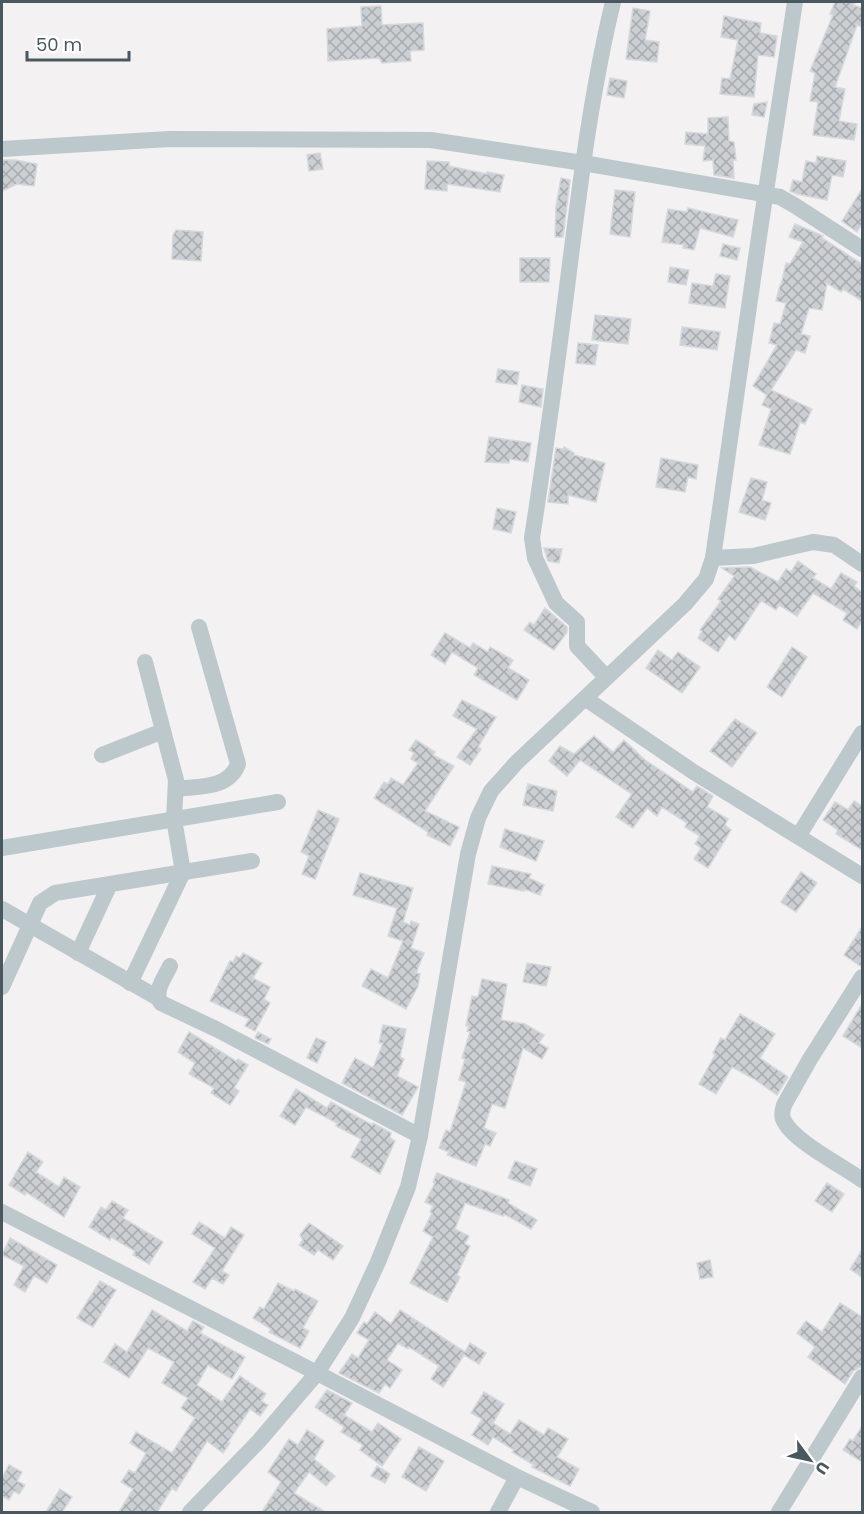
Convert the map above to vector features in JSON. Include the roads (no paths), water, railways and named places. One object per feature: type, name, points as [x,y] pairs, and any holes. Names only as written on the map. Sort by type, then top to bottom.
[{"type":"street","points":[[606,677],[577,646],[577,622],[556,603],[535,558],[532,538],[552,407],[583,163],[599,60],[613,2]]},
{"type":"street","points":[[190,1512],[259,1441],[317,1373],[352,1318],[378,1262],[408,1188],[420,1136],[468,854],[478,818],[492,791],[517,762],[685,604],[706,579],[713,558],[795,2]]},
{"type":"street","points":[[2,149],[169,139],[431,140],[583,163],[780,197],[862,249]]},
{"type":"street","points":[[713,558],[753,556],[813,542],[834,545],[862,564]]},
{"type":"street","points":[[176,789],[221,784],[234,774],[238,764],[199,627]]},
{"type":"street","points":[[130,983],[183,872],[174,819],[176,780],[145,662]]},
{"type":"street","points":[[586,699],[692,771],[800,835],[862,876]]},
{"type":"street","points":[[102,755],[163,731]]},
{"type":"street","points":[[800,835],[862,733]]},
{"type":"street","points":[[2,848],[278,802]]},
{"type":"street","points":[[2,987],[40,903],[55,893],[252,861]]},
{"type":"street","points":[[78,953],[110,884]]},
{"type":"street","points":[[2,909],[158,998]]},
{"type":"street","points":[[170,966],[157,992],[161,1003],[218,1030],[420,1136]]},
{"type":"street","points":[[862,977],[810,1059],[782,1112],[783,1119],[789,1128],[827,1158],[862,1180]]},
{"type":"street","points":[[2,1212],[517,1477],[592,1512]]},
{"type":"street","points":[[778,1512],[862,1377]]},
{"type":"street","points":[[498,1512],[517,1477]]}]
